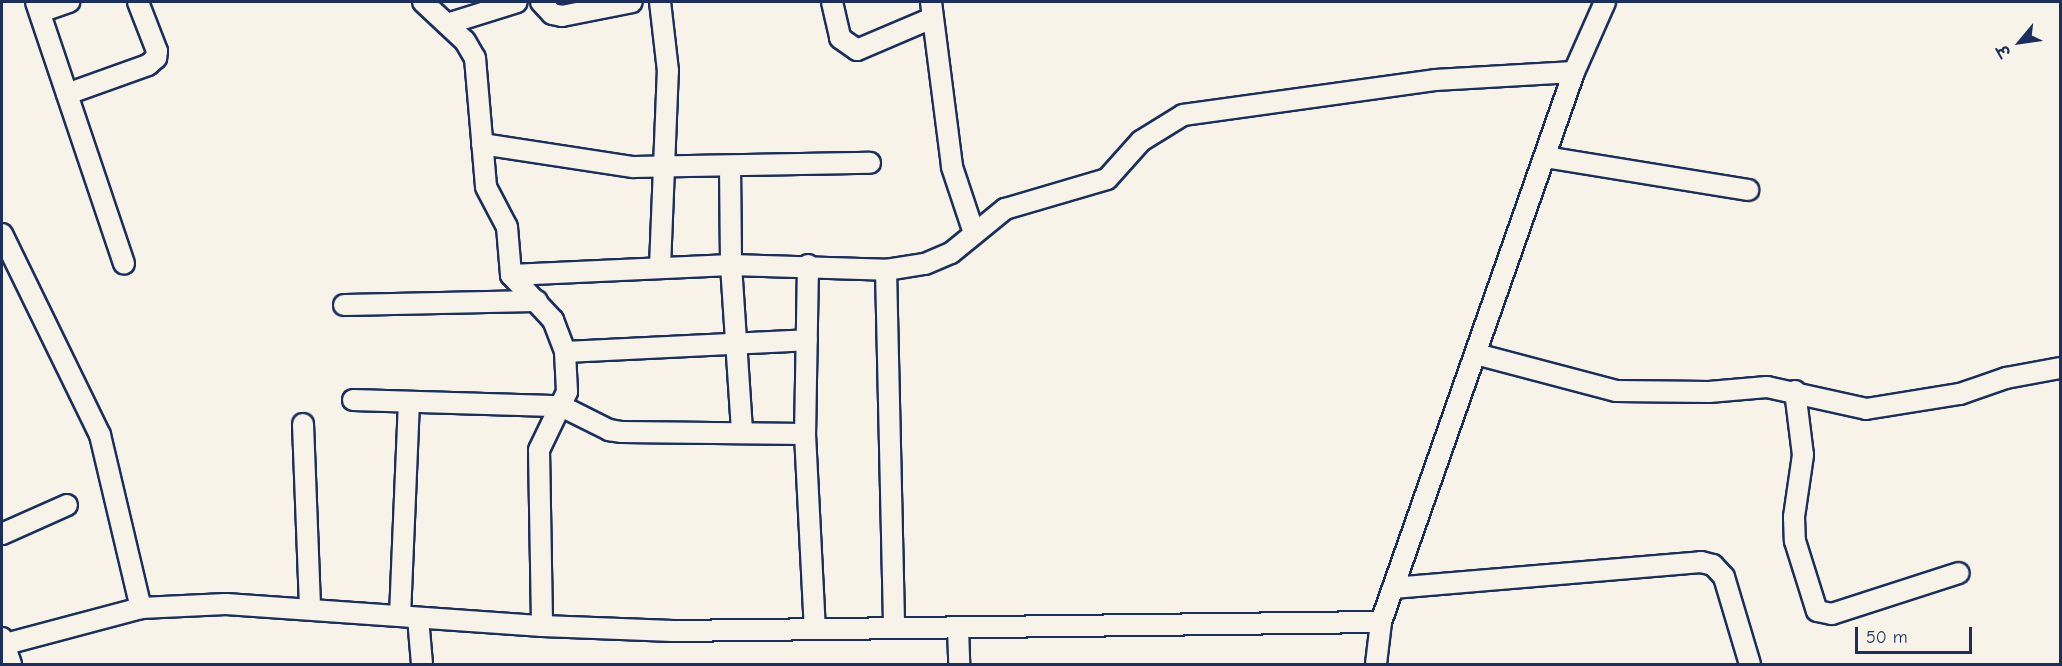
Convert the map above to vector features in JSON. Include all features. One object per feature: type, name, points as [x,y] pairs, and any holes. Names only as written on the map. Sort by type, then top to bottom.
[{"type":"street","points":[[69,2],[38,7],[124,264]]},
{"type":"street","points":[[67,93],[148,65],[156,58],[157,51],[138,2]]},
{"type":"street","points":[[423,2],[465,41],[475,58],[486,186],[507,227],[511,276],[553,320],[565,352],[567,392],[539,450],[542,626]]},
{"type":"street","points":[[447,24],[517,2]]},
{"type":"street","points":[[541,2],[552,14],[562,16],[632,2]]},
{"type":"street","points":[[660,2],[668,71],[662,166],[660,267]]},
{"type":"street","points":[[832,2],[840,38],[849,48],[857,50],[932,10],[952,167],[974,233]]},
{"type":"street","points":[[1376,664],[1381,622],[1574,72],[1605,2]]},
{"type":"street","points":[[511,276],[731,265],[808,265],[886,270],[938,261],[1005,209],[1107,179],[1141,141],[1183,115],[1435,80],[1574,72]]},
{"type":"street","points":[[482,144],[633,166],[870,163]]},
{"type":"street","points":[[1545,157],[1748,190]]},
{"type":"street","points":[[730,166],[731,265],[742,431]]},
{"type":"street","points":[[2,234],[100,435],[141,608]]},
{"type":"street","points":[[808,265],[805,434],[815,629]]},
{"type":"street","points":[[886,270],[894,627]]},
{"type":"street","points":[[344,305],[537,301]]},
{"type":"street","points":[[565,352],[807,340]]},
{"type":"street","points":[[1476,354],[1616,391],[1709,392],[1767,387],[1796,391],[1866,409],[1884,408],[1960,394],[2006,378],[2061,368]]},
{"type":"street","points":[[1796,391],[1803,455],[1794,517],[1796,541],[1817,611],[1832,614],[1959,573]]},
{"type":"street","points":[[353,400],[561,406],[609,430],[805,434]]},
{"type":"street","points":[[409,402],[409,617],[422,664]]},
{"type":"street","points":[[303,424],[310,607]]},
{"type":"street","points":[[2,534],[67,505]]},
{"type":"street","points":[[1393,588],[1701,562],[1713,565],[1724,577],[1750,664]]},
{"type":"street","points":[[11,664],[2,642],[141,608],[226,604],[310,607],[409,617],[542,626],[673,631],[1381,622]]},
{"type":"street","points":[[958,628],[959,664]]}]
